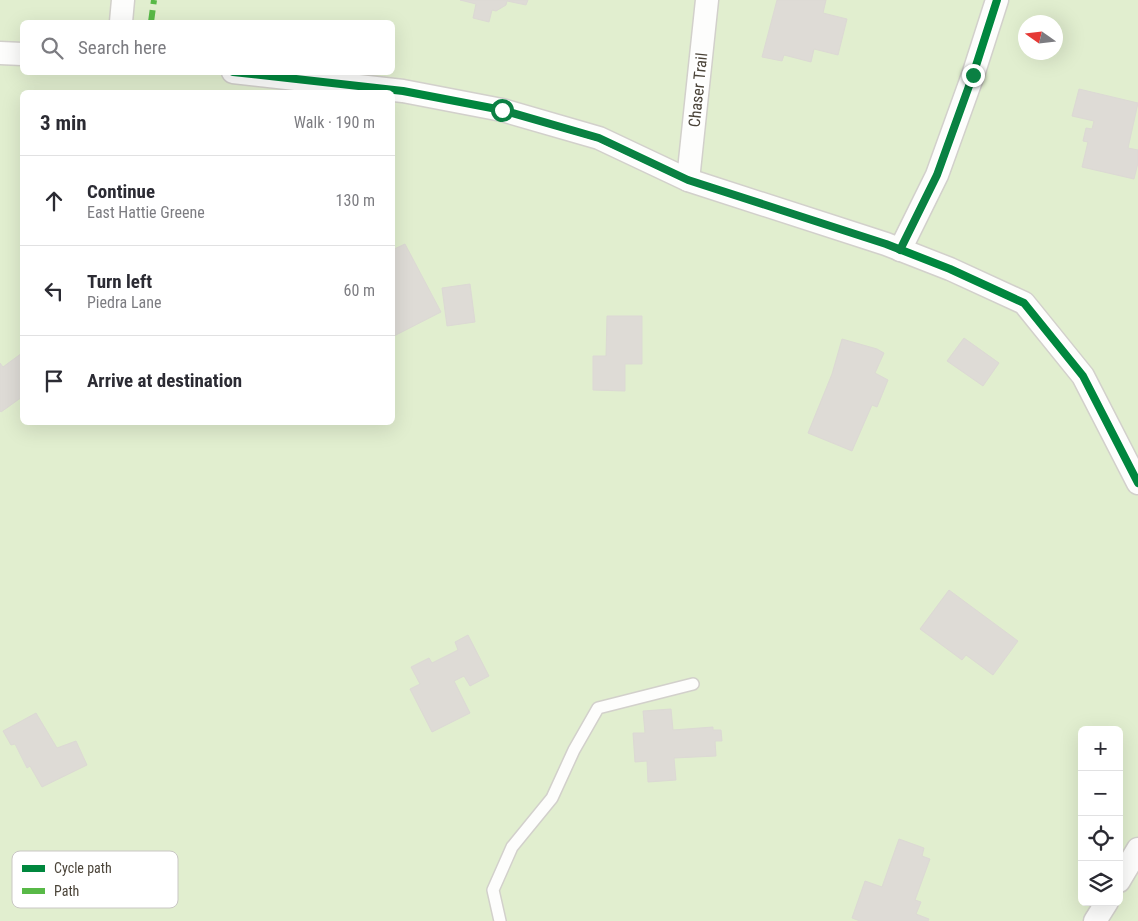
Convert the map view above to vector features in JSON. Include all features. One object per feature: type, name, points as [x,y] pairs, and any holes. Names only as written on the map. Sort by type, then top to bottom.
[{"type":"street","points":[[121,20],[124,0]]},
{"type":"street","name":"Chaser Trail","points":[[688,180],[707,0]]},
{"type":"street","points":[[900,250],[937,175],[973,75],[996,0]]},
{"type":"street","points":[[0,53],[20,54]]},
{"type":"street","points":[[260,75],[394,90]]},
{"type":"street","points":[[395,90],[502,110],[598,138],[688,180],[876,241],[950,270],[1024,303],[1083,376],[1138,483]]},
{"type":"street","points":[[1123,874],[1138,849]]},
{"type":"street","points":[[1095,921],[1104,906]]},
{"type":"lane","points":[[500,921],[492,890],[512,848],[552,798],[574,750],[598,708],[693,684]]},
{"type":"green space","points":[[0,0],[1138,0],[1138,921],[0,921]]},
{"type":"building","points":[[460,0],[528,0],[526,5],[507,1],[506,5],[496,11],[492,10],[489,22],[473,18],[476,4]]},
{"type":"building","points":[[777,0],[826,0],[823,13],[847,19],[838,55],[814,49],[811,62],[784,55],[782,61],[762,57]]},
{"type":"building","points":[[1079,89],[1138,103],[1128,148],[1138,150],[1138,163],[1134,179],[1082,167],[1088,142],[1083,141],[1086,128],[1092,129],[1094,121],[1072,116]]},
{"type":"building","points":[[405,244],[441,312],[395,335],[395,249]]},
{"type":"building","points":[[470,284],[475,322],[447,326],[442,288]]},
{"type":"building","points":[[607,316],[642,316],[642,364],[625,364],[625,391],[593,390],[593,356],[606,356]]},
{"type":"building","points":[[964,338],[999,363],[983,386],[947,361]]},
{"type":"building","points":[[842,339],[877,349],[884,353],[875,373],[888,380],[877,407],[872,405],[852,451],[808,433],[832,374]]},
{"type":"building","points":[[20,354],[20,398],[1,412],[0,363],[3,367]]},
{"type":"building","points":[[949,590],[1018,641],[993,675],[966,655],[962,660],[920,629]]},
{"type":"building","points":[[468,635],[489,676],[470,686],[464,676],[454,681],[470,713],[432,732],[410,689],[420,684],[411,667],[429,658],[432,663],[458,650],[455,642]]},
{"type":"building","points":[[671,709],[673,730],[713,727],[713,730],[721,730],[722,741],[715,741],[716,756],[674,758],[676,780],[648,782],[647,761],[635,762],[633,733],[645,733],[643,711]]},
{"type":"building","points":[[36,713],[57,748],[76,741],[87,765],[42,787],[30,766],[27,768],[15,744],[11,745],[3,731]]},
{"type":"building","points":[[899,839],[924,848],[922,856],[930,859],[915,900],[921,902],[916,914],[929,919],[928,921],[860,921],[852,918],[865,881],[882,887]]},
{"type":"marked path","points":[[151,20],[154,0]]},
{"type":"cycle path","points":[[900,250],[937,175],[973,75],[997,0]]},
{"type":"cycle path","points":[[260,75],[394,90]]},
{"type":"cycle path","points":[[395,90],[502,110],[599,138],[688,180],[886,244],[950,269],[1024,303],[1083,376],[1138,483]]},
{"type":"route","points":[[502,110],[598,138],[688,180],[900,250],[937,175],[973,75]]}]
